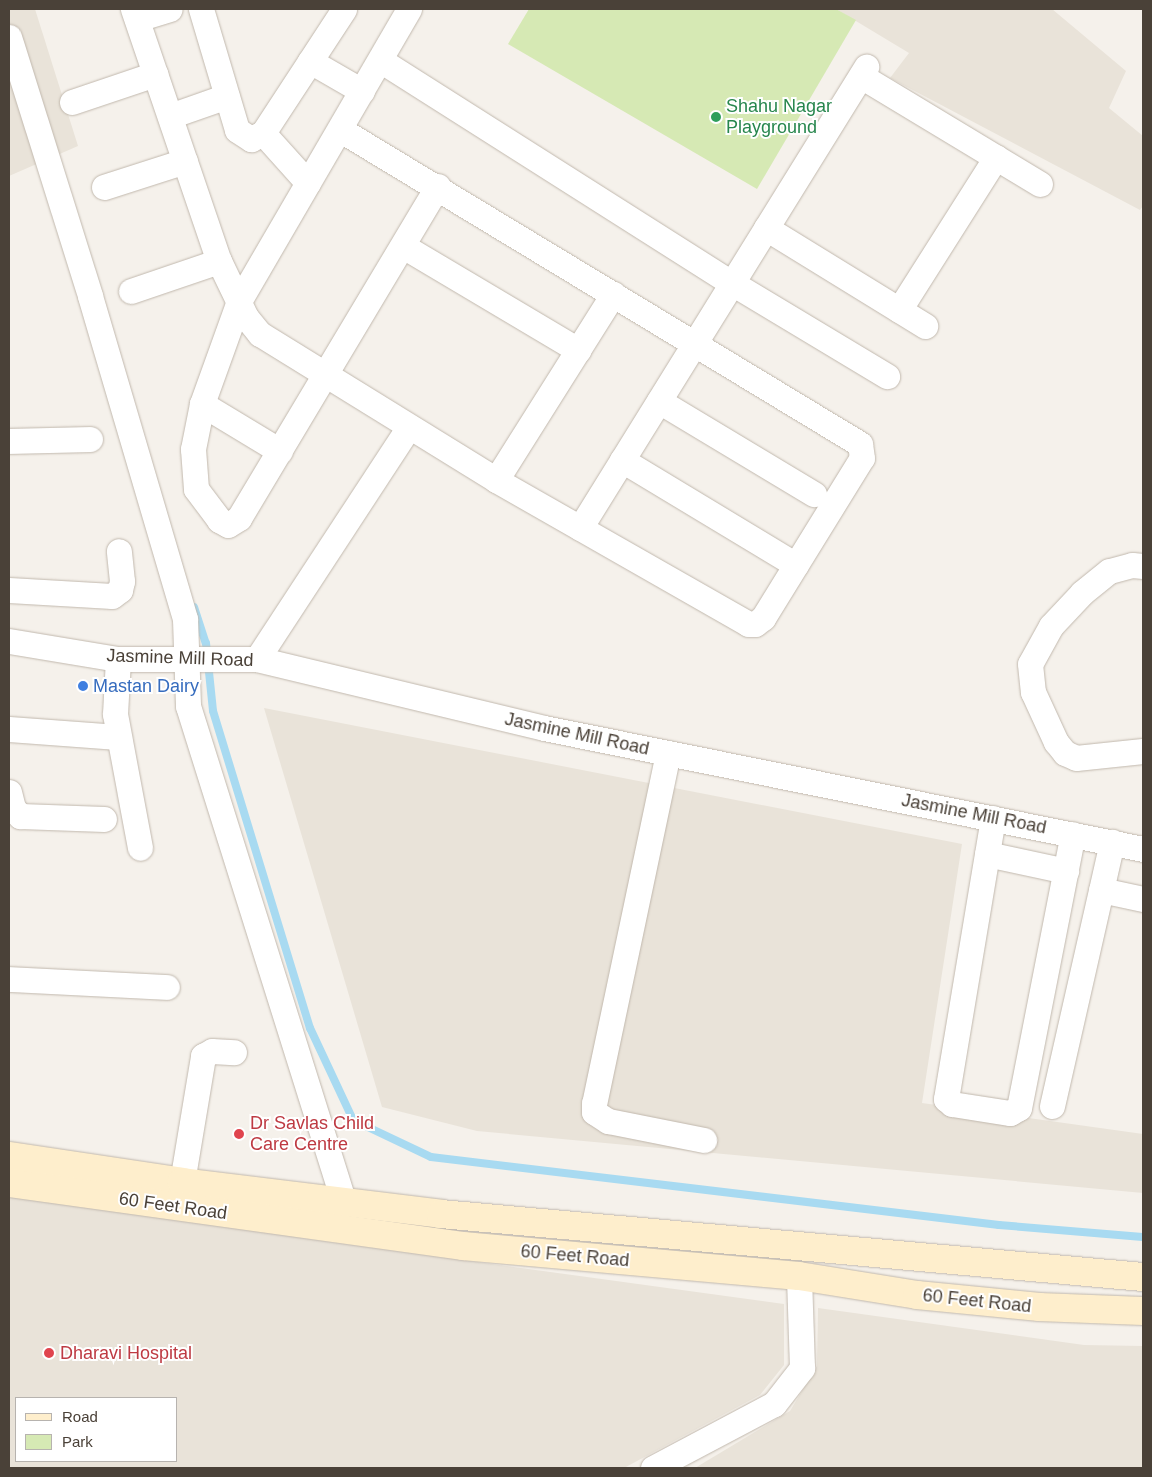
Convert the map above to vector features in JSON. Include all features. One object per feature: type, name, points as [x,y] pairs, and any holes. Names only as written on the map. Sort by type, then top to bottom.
[{"type":"main road","name":"60 Feet Road","points":[[9,1156],[182,1182],[344,1203],[632,1233],[1143,1277]]},
{"type":"main road","name":"60 Feet Road","points":[[9,1183],[463,1246],[799,1276],[954,1299],[1039,1307],[1143,1310]]},
{"type":"street","points":[[169,9],[135,14],[219,261],[246,317],[260,334],[326,373],[496,480],[748,624],[755,624],[763,618],[862,458],[860,444],[438,186],[341,130]]},
{"type":"street","points":[[201,9],[237,130],[251,139],[264,133],[344,9]]},
{"type":"street","points":[[404,10],[380,60],[341,130],[239,301],[202,404],[193,449],[196,489],[219,520],[228,524],[239,518],[438,186]]},
{"type":"street","points":[[9,37],[90,296],[184,619],[188,706],[344,1203]]},
{"type":"street","points":[[380,60],[732,283],[887,376]]},
{"type":"street","points":[[310,61],[362,91]]},
{"type":"street","points":[[580,528],[863,71],[1040,184]]},
{"type":"street","points":[[72,102],[156,74]]},
{"type":"street","points":[[170,116],[227,96]]},
{"type":"street","points":[[264,133],[308,183]]},
{"type":"street","points":[[899,310],[996,157]]},
{"type":"street","points":[[104,187],[185,161]]},
{"type":"street","points":[[766,228],[925,326]]},
{"type":"street","points":[[403,246],[578,350]]},
{"type":"street","points":[[131,291],[219,261]]},
{"type":"street","points":[[496,480],[613,294]]},
{"type":"street","points":[[659,401],[814,494]]},
{"type":"street","points":[[202,404],[280,451]]},
{"type":"street","points":[[257,659],[409,427]]},
{"type":"street","points":[[9,442],[90,440]]},
{"type":"street","points":[[622,460],[796,566]]},
{"type":"street","points":[[9,590],[112,596],[120,590],[122,581],[119,551]]},
{"type":"street","points":[[1143,566],[1132,565],[1109,571],[1082,593],[1051,626],[1030,664],[1033,692],[1056,742],[1065,753],[1076,758],[1143,751]]},
{"type":"street","name":"Jasmine Mill Road","points":[[9,640],[118,659],[185,657],[257,659],[544,728],[1143,849]]},
{"type":"street","points":[[118,659],[115,714],[140,848]]},
{"type":"street","points":[[9,729],[118,737]]},
{"type":"street","points":[[668,753],[594,1103],[594,1112],[608,1121],[704,1140]]},
{"type":"street","points":[[9,792],[13,808],[20,816],[104,818]]},
{"type":"street","points":[[993,818],[946,1099],[952,1104],[1010,1113],[1019,1108],[1073,834]]},
{"type":"street","points":[[1052,1106],[1112,842]]},
{"type":"street","points":[[987,854],[1066,871]]},
{"type":"street","points":[[1101,890],[1143,898]]},
{"type":"street","points":[[9,978],[167,987]]},
{"type":"street","points":[[182,1182],[203,1056],[212,1051],[234,1052]]},
{"type":"street","points":[[652,1468],[774,1404],[802,1368],[799,1276]]},
{"type":"shaded area","points":[[9,9],[35,9],[78,146],[9,176]]},
{"type":"shaded area","points":[[836,9],[1052,9],[1126,71],[1109,108],[1143,136],[1143,206],[1140,210],[890,78],[909,53]]},
{"type":"shaded area","points":[[264,708],[962,844],[922,1103],[1143,1134],[1143,1193],[477,1131],[382,1107]]},
{"type":"shaded area","points":[[9,1184],[302,1238],[784,1304],[784,1365],[760,1395],[624,1468],[9,1468]]},
{"type":"shaded area","points":[[818,1308],[1084,1345],[1143,1346],[1143,1468],[695,1468],[790,1411],[817,1366]]},
{"type":"green space","name":"Shahu Nagar Playground","points":[[529,9],[836,9],[856,20],[757,189],[508,44]]},
{"type":"waterway","points":[[194,607],[206,643],[213,711],[310,1028],[353,1120],[431,1157],[999,1225],[1143,1237]]},
{"type":"place","name":"Shahu Nagar Playground","points":[[716,117]]},
{"type":"place","name":"Mastan Dairy","points":[[83,686]]},
{"type":"place","name":"Dr Savlas Child Care Centre","points":[[239,1134]]},
{"type":"place","name":"Dharavi Hospital","points":[[49,1353]]}]
